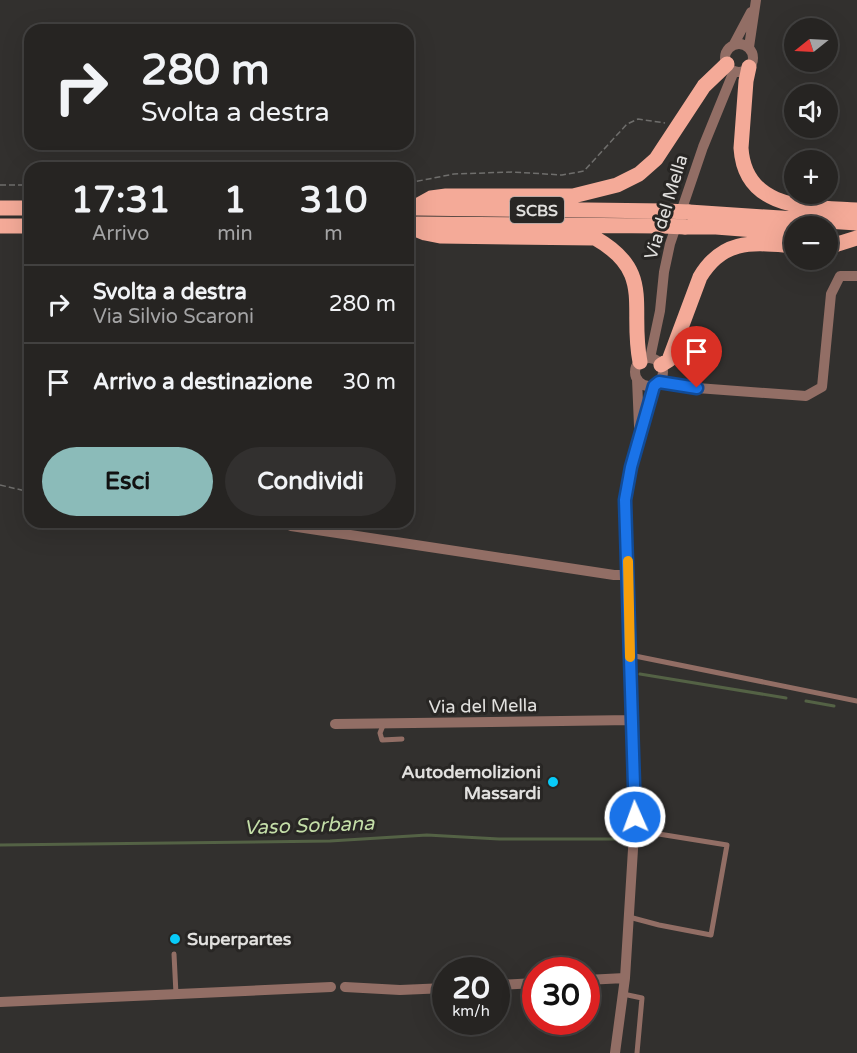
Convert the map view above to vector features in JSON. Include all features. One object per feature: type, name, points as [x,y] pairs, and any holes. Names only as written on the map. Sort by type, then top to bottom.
[{"type":"main road","points":[[414,206],[431,198],[446,196],[573,196],[617,185],[639,174],[656,159],[704,86],[737,68],[746,81],[741,158],[749,179],[756,187],[778,200],[810,207],[857,210]]},
{"type":"main road","points":[[0,208],[24,208]]},
{"type":"main road","name":"SCBS","points":[[414,208],[665,219]]},
{"type":"main road","name":"SCBS","points":[[414,225],[665,219],[857,223]]},
{"type":"main road","name":"SCBS","points":[[687,219],[716,227],[784,232]]},
{"type":"main road","points":[[0,226],[24,226]]},
{"type":"main road","points":[[414,228],[440,236],[595,237],[622,256],[635,280],[636,340],[655,371],[669,360],[707,264],[723,251],[744,244],[784,245]]},
{"type":"main road","points":[[838,237],[857,238]]},
{"type":"main road","points":[[838,244],[857,238]]},
{"type":"street","name":"Via del Mella","points":[[737,68],[725,55],[734,44],[756,2]]},
{"type":"street","name":"Via del Mella","points":[[615,1053],[626,978],[634,830],[629,575],[625,500],[655,371],[663,272],[669,244],[703,147],[737,68],[753,60],[748,47],[756,2]]},
{"type":"street","points":[[734,44],[748,47]]},
{"type":"street","points":[[637,379],[645,385],[655,371],[697,388],[806,396],[822,387],[831,294],[840,276],[857,276]]},
{"type":"street","name":"Via del Mella","points":[[640,438],[636,370],[655,371]]},
{"type":"street","points":[[304,528],[557,567],[629,575]]},
{"type":"street","name":"Via del Mella","points":[[335,724],[632,720]]},
{"type":"street","points":[[600,979],[626,978]]},
{"type":"street","points":[[0,1002],[331,987]]},
{"type":"street","points":[[345,987],[400,990],[432,989]]},
{"type":"lane","points":[[630,655],[857,701]]},
{"type":"lane","points":[[384,723],[380,733],[382,740],[402,739]]},
{"type":"lane","points":[[629,917],[711,935],[727,845],[634,830]]},
{"type":"lane","points":[[174,954],[176,994]]},
{"type":"lane","points":[[623,994],[642,998],[637,1053]]},
{"type":"path","points":[[414,182],[454,174],[512,172],[562,175],[584,171],[627,124],[638,118],[678,127]]},
{"type":"path","points":[[0,185],[24,185]]},
{"type":"path","points":[[0,485],[24,491]]},
{"type":"waterway","name":"Vaso Sorbana","points":[[640,674],[786,698]]},
{"type":"waterway","name":"Vaso Sorbana","points":[[806,701],[834,706]]},
{"type":"waterway","name":"Vaso Sorbana","points":[[0,845],[330,841],[427,835],[499,839],[619,839]]},
{"type":"slow traffic","points":[[628,561],[630,657]]},
{"type":"place","name":"Autodemolizioni Massardi","points":[[553,782]]},
{"type":"place","name":"Superpartes","points":[[175,939]]},
{"type":"route","points":[[635,817],[625,500],[631,467],[654,386],[659,382],[697,388]]}]
